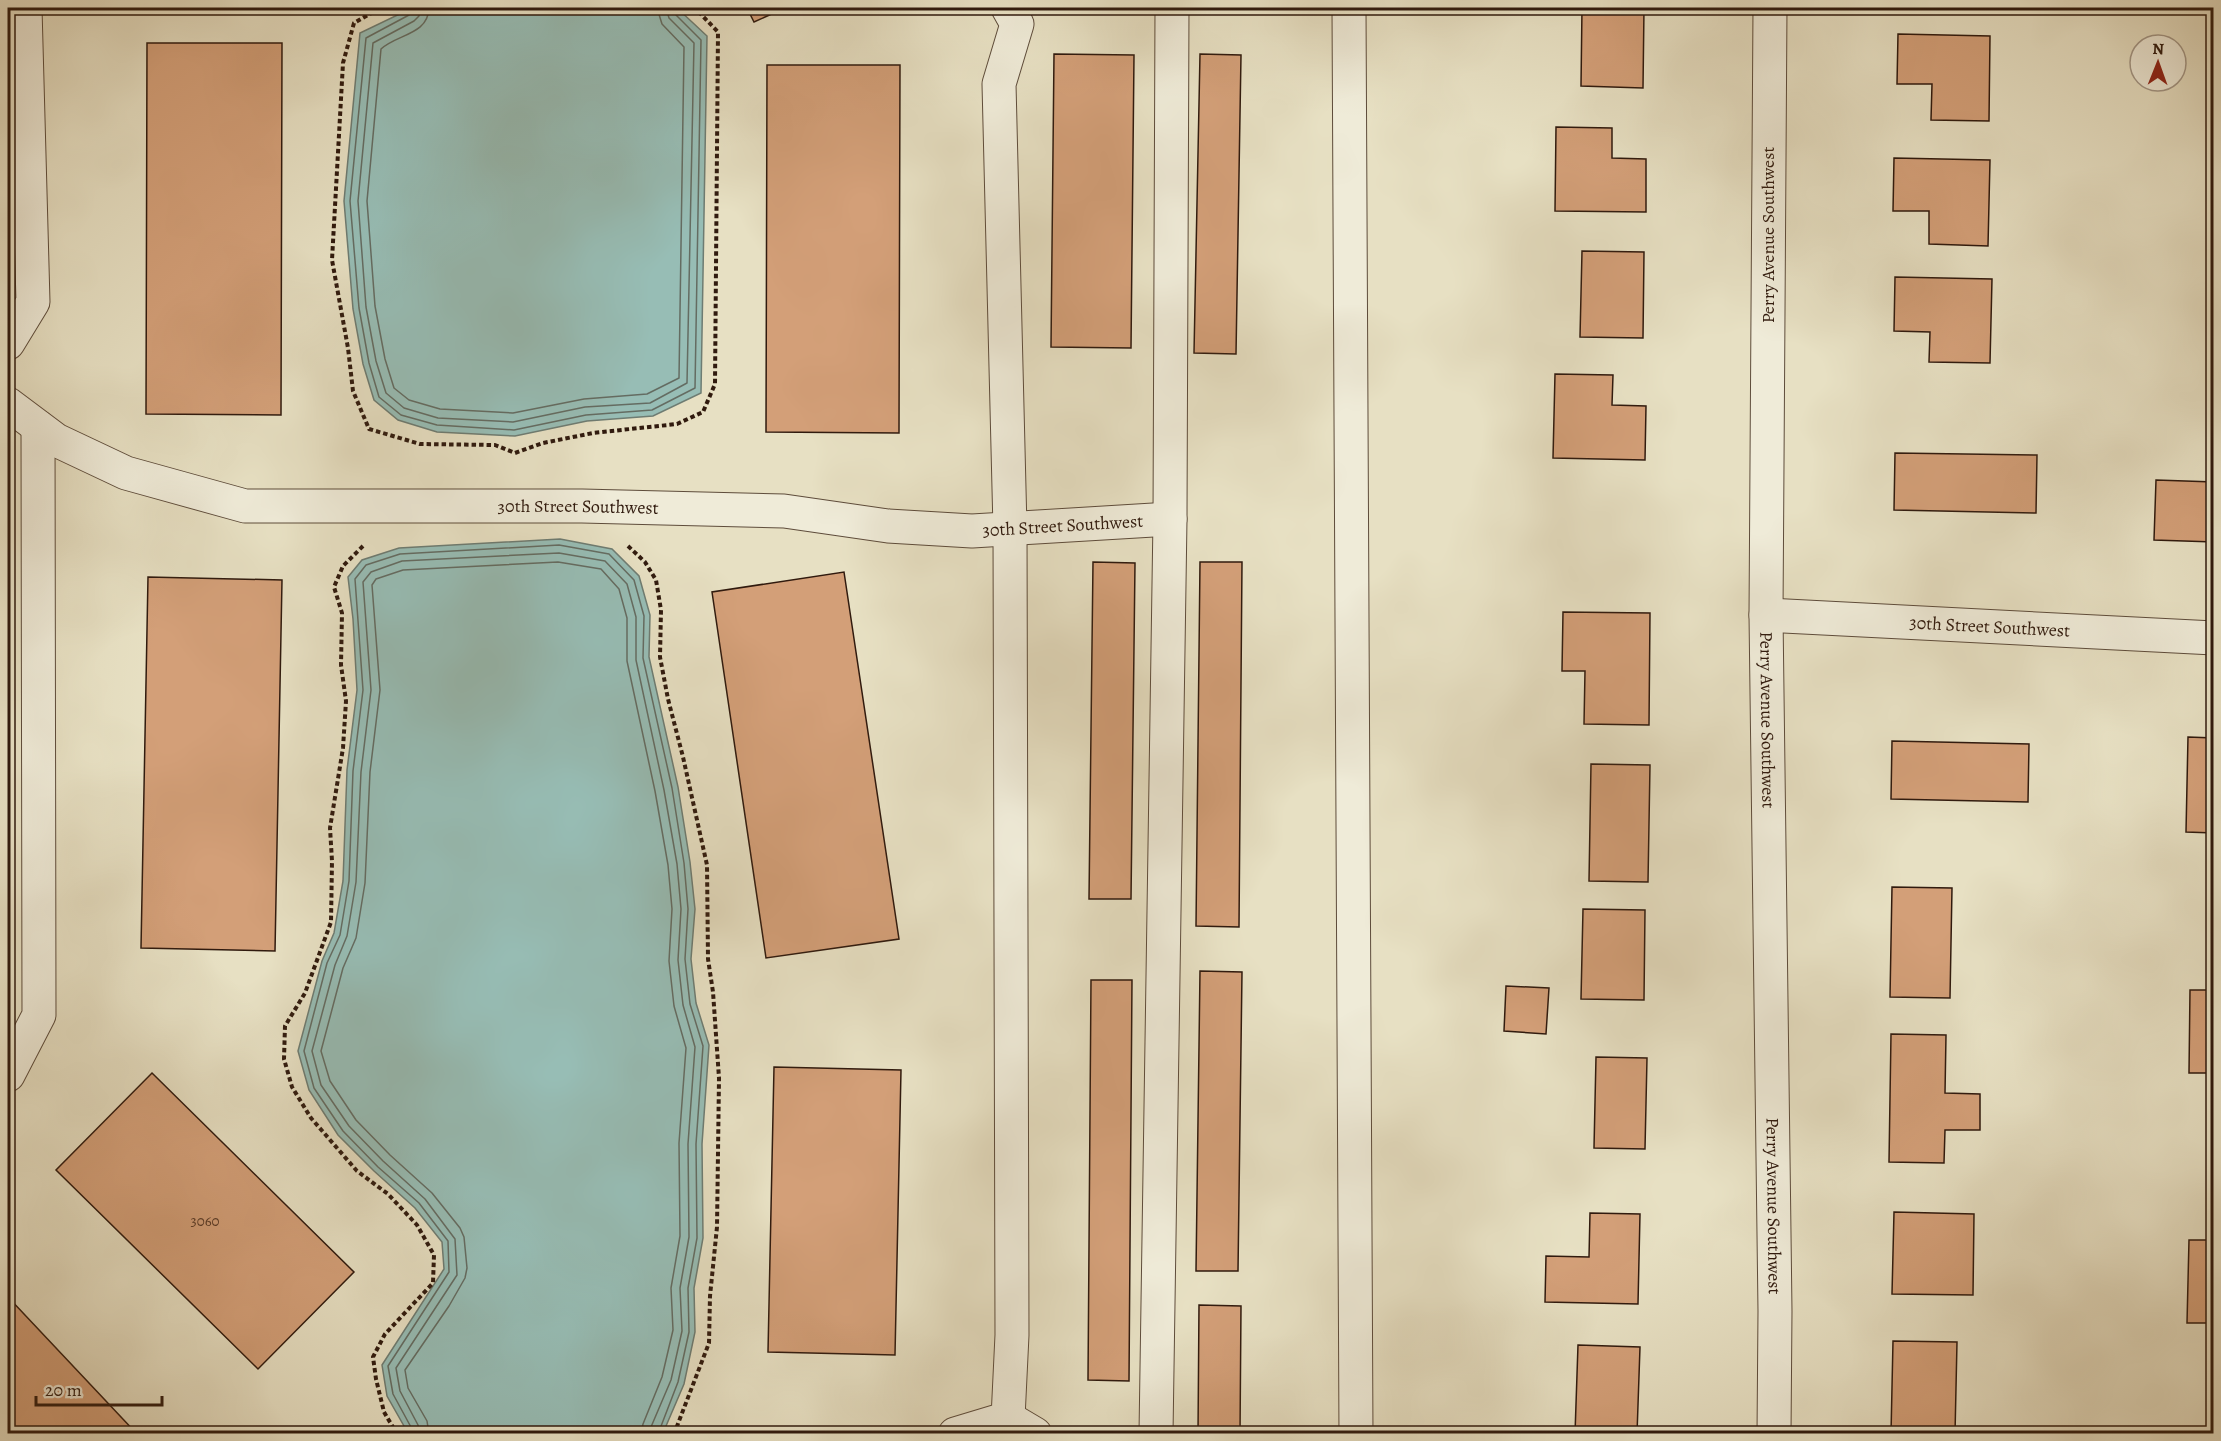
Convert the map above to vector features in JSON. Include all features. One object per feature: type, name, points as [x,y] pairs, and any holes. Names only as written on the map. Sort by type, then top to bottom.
[{"type":"street","points":[[8,343],[33,302],[25,8]]},
{"type":"street","points":[[955,1434],[1022,1426],[1012,1335],[1010,529],[999,84],[1017,24],[1008,8]]},
{"type":"street","points":[[1150,1429],[1170,519],[1172,8]]},
{"type":"street","points":[[1349,8],[1356,1434]]},
{"type":"street","name":"Perry Avenue Southwest","points":[[1770,8],[1766,615],[1775,1311],[1774,1434]]},
{"type":"street","name":"30th Street Southwest","points":[[8,404],[56,440],[126,473],[244,506],[582,506],[784,511],[888,526],[972,531],[1170,519]]},
{"type":"street","points":[[8,1075],[39,1015],[38,427]]},
{"type":"street","name":"30th Street Southwest","points":[[1766,615],[2214,638]]},
{"type":"path","points":[[380,8],[354,23],[343,63],[332,260],[348,348],[353,391],[369,429],[420,444],[495,445],[515,453],[543,443],[593,433],[677,424],[703,412],[715,384],[718,32],[695,8]]},
{"type":"path","points":[[626,543],[645,562],[656,580],[661,610],[660,657],[707,865],[708,959],[720,1078],[717,1227],[710,1296],[709,1343],[674,1434]]},
{"type":"path","points":[[365,544],[343,566],[334,587],[342,613],[341,665],[346,701],[343,748],[330,828],[331,922],[305,993],[285,1026],[285,1059],[292,1087],[311,1118],[357,1171],[388,1194],[417,1225],[434,1255],[433,1283],[385,1334],[373,1357],[384,1412],[397,1434]]},
{"type":"water","points":[[412,8],[677,8],[707,36],[701,393],[653,416],[587,421],[515,436],[437,432],[398,420],[374,400],[363,364],[353,309],[344,201],[360,33]]},
{"type":"water","points":[[560,539],[612,549],[639,576],[650,615],[649,657],[678,787],[690,862],[695,909],[691,959],[696,1003],[709,1045],[702,1144],[703,1238],[694,1288],[695,1332],[684,1384],[663,1433],[408,1433],[387,1396],[382,1365],[444,1269],[442,1242],[415,1208],[338,1135],[309,1090],[298,1051],[322,961],[334,933],[343,881],[347,770],[357,690],[348,577],[362,560],[399,548]]},
{"type":"building","points":[[747,8],[785,8],[754,22]]},
{"type":"building","points":[[1582,8],[1644,8],[1643,88],[1581,86]]},
{"type":"building","points":[[1898,34],[1990,36],[1989,121],[1931,120],[1932,84],[1897,84]]},
{"type":"building","points":[[147,43],[282,43],[281,415],[146,414]]},
{"type":"building","points":[[1054,54],[1134,55],[1131,348],[1051,347]]},
{"type":"building","points":[[1200,54],[1241,55],[1236,354],[1194,353]]},
{"type":"building","points":[[767,65],[900,65],[899,433],[766,432]]},
{"type":"building","points":[[1556,127],[1612,128],[1612,158],[1646,159],[1646,212],[1555,211]]},
{"type":"building","points":[[1894,158],[1990,160],[1988,246],[1929,244],[1929,211],[1893,211]]},
{"type":"building","points":[[1582,251],[1644,252],[1643,338],[1580,337]]},
{"type":"building","points":[[1895,277],[1992,279],[1990,363],[1929,362],[1930,332],[1894,331]]},
{"type":"building","points":[[1555,374],[1613,375],[1612,405],[1646,406],[1645,460],[1553,458]]},
{"type":"building","points":[[1895,453],[2037,455],[2036,513],[1894,510]]},
{"type":"building","points":[[2156,480],[2214,482],[2214,542],[2154,540]]},
{"type":"building","points":[[1093,562],[1135,563],[1131,899],[1089,899]]},
{"type":"building","points":[[1200,562],[1242,562],[1239,927],[1196,926]]},
{"type":"building","points":[[844,572],[899,939],[766,958],[712,592]]},
{"type":"building","points":[[148,577],[282,580],[275,951],[141,948]]},
{"type":"building","points":[[1563,612],[1650,613],[1649,725],[1584,724],[1585,671],[1562,671]]},
{"type":"building","points":[[2188,737],[2214,738],[2214,833],[2186,832]]},
{"type":"building","points":[[1892,741],[2029,744],[2028,802],[1891,799]]},
{"type":"building","points":[[1591,764],[1650,765],[1648,882],[1589,881]]},
{"type":"building","points":[[2213,866],[2214,951],[2212,951]]},
{"type":"building","points":[[1892,887],[1952,888],[1950,998],[1890,997]]},
{"type":"building","points":[[1583,909],[1645,910],[1644,1000],[1581,999]]},
{"type":"building","points":[[1200,971],[1242,972],[1238,1271],[1196,1271]]},
{"type":"building","points":[[1091,980],[1132,980],[1129,1381],[1088,1380]]},
{"type":"building","points":[[1506,986],[1549,988],[1546,1034],[1504,1031]]},
{"type":"building","points":[[2190,990],[2214,990],[2214,1073],[2189,1073]]},
{"type":"building","points":[[1891,1034],[1946,1035],[1945,1093],[1980,1094],[1980,1130],[1945,1130],[1944,1163],[1889,1162]]},
{"type":"building","points":[[1596,1057],[1647,1058],[1645,1149],[1594,1148]]},
{"type":"building","points":[[774,1067],[901,1070],[895,1355],[768,1352]]},
{"type":"building","points":[[152,1073],[354,1272],[258,1369],[56,1170]]},
{"type":"building","points":[[2210,1117],[2214,1117],[2214,1205],[2209,1205]]},
{"type":"building","points":[[1894,1212],[1974,1214],[1973,1295],[1892,1294]]},
{"type":"building","points":[[1590,1213],[1640,1214],[1638,1304],[1545,1302],[1546,1256],[1589,1257]]},
{"type":"building","points":[[2189,1240],[2214,1240],[2214,1323],[2187,1323]]},
{"type":"building","points":[[8,1297],[137,1434],[21,1434],[8,1419]]},
{"type":"building","points":[[1199,1305],[1241,1306],[1240,1434],[1198,1434]]},
{"type":"building","points":[[1893,1341],[1957,1342],[1955,1434],[1891,1434]]},
{"type":"building","points":[[1578,1345],[1640,1347],[1637,1434],[1575,1434]]}]
